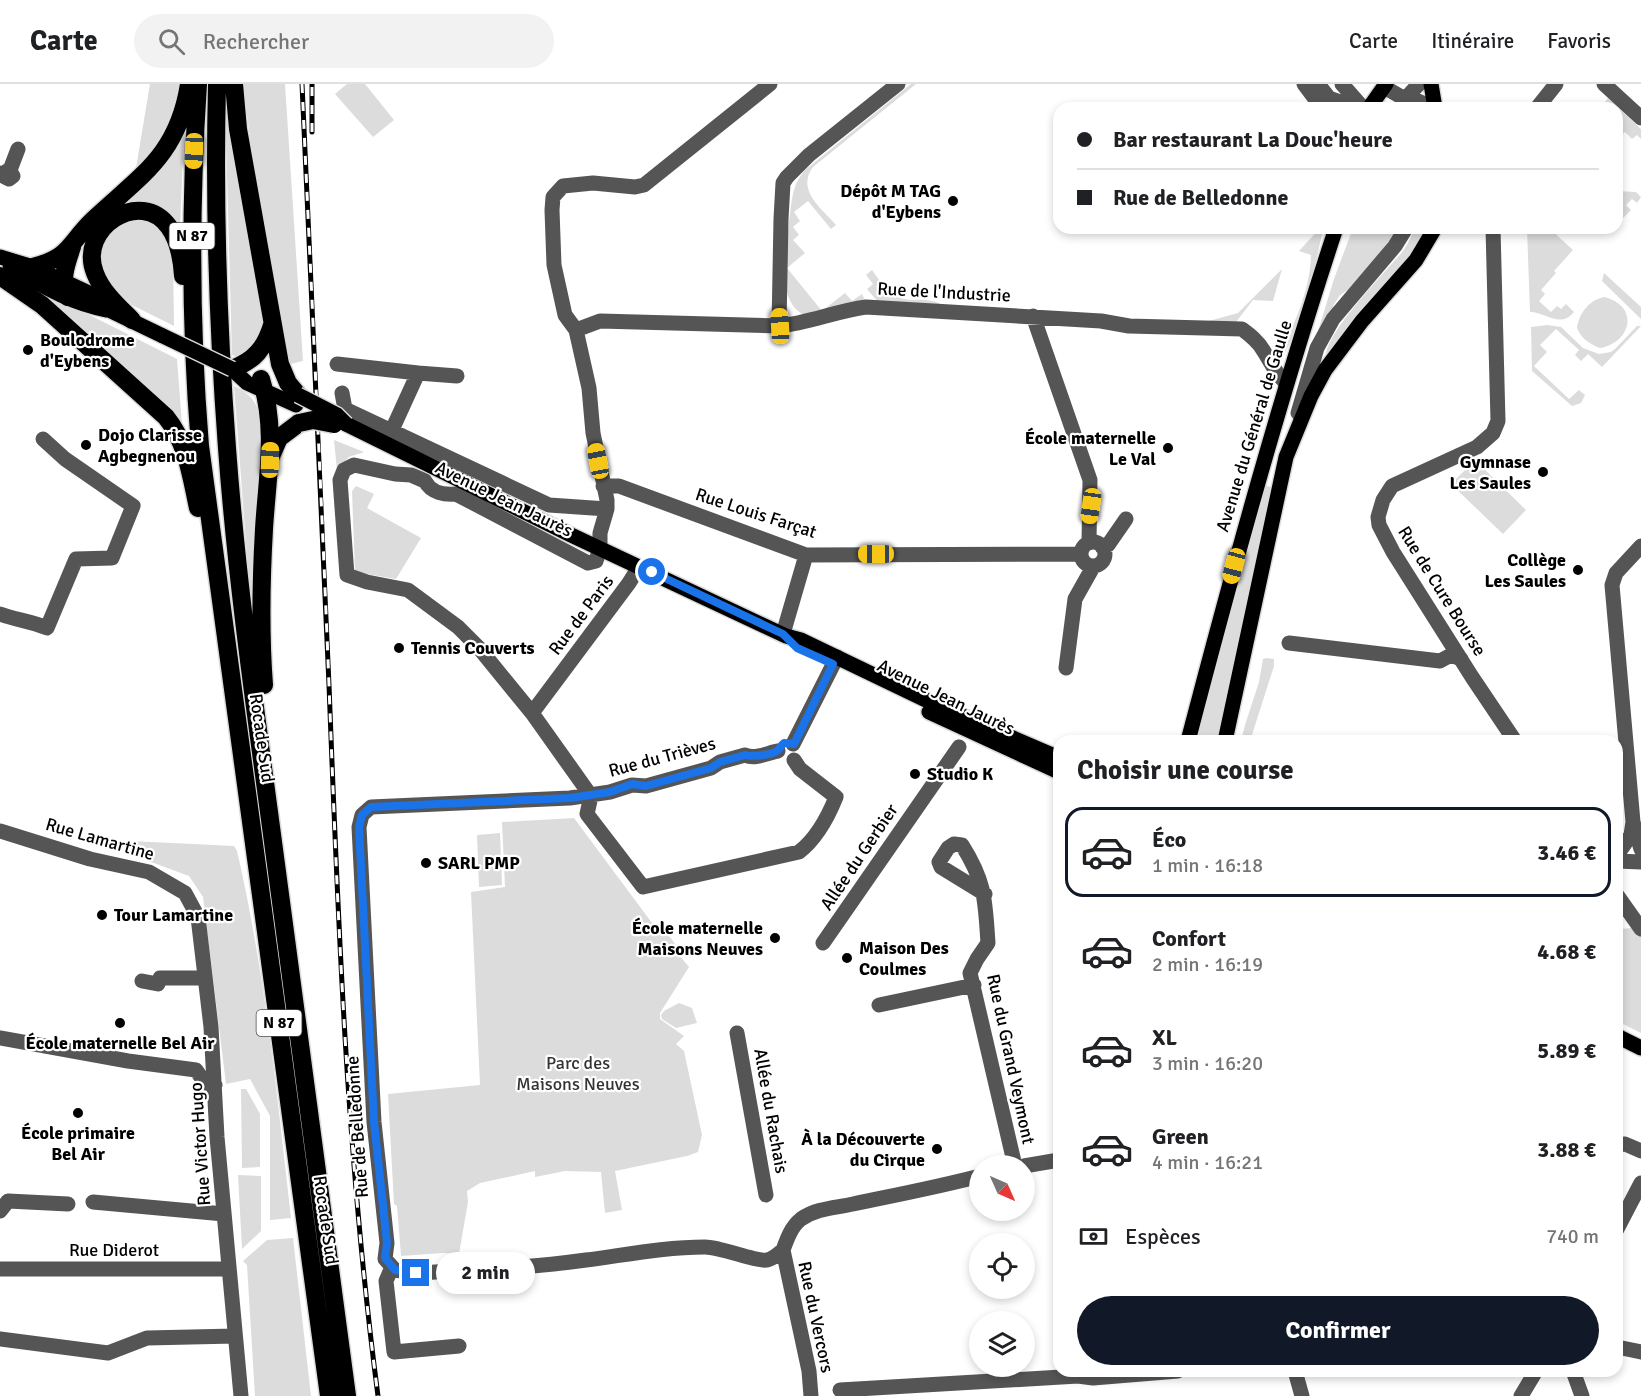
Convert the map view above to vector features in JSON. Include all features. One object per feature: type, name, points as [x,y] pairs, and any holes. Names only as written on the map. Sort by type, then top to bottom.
[{"type":"highway","points":[[33,267],[51,261],[72,247],[88,225],[153,166],[166,148],[176,127],[184,107],[189,84]]},
{"type":"highway","name":"Rocade Sud","points":[[198,84],[192,255],[195,388],[200,446],[329,1396]]},
{"type":"highway","name":"Rocade Sud","points":[[218,84],[215,216],[221,367],[237,554],[261,752],[347,1396]]},
{"type":"highway","points":[[234,84],[238,129],[283,374],[297,408],[313,420],[340,424]]},
{"type":"highway","points":[[132,320],[115,303],[99,281],[92,261],[92,250],[100,231],[111,220],[126,213],[144,212],[156,215],[165,222],[178,248],[183,270],[195,388]]},
{"type":"highway","points":[[66,289],[72,247]]},
{"type":"highway","points":[[0,276],[48,310],[152,404],[175,430],[187,458],[228,651]]},
{"type":"highway","points":[[232,369],[249,361],[262,349],[272,324]]},
{"type":"highway","points":[[261,752],[267,720],[262,654],[262,567],[270,460],[269,411],[263,385]]},
{"type":"highway","points":[[270,460],[279,438],[297,408]]},
{"type":"main road","points":[[1431,84],[1433,102]]},
{"type":"main road","points":[[1373,102],[1385,86]]},
{"type":"main road","name":"Avenue du Général de Gaulle","points":[[1190,735],[1245,522],[1286,383],[1334,234]]},
{"type":"main road","points":[[1227,735],[1286,457],[1311,396],[1325,370],[1368,313],[1416,260],[1432,234]]},
{"type":"main road","points":[[0,258],[33,267],[66,289]]},
{"type":"main road","points":[[0,258],[22,274],[98,299],[109,310],[132,320]]},
{"type":"main road","name":"Avenue Jean Jaurès","points":[[132,320],[232,369],[247,372],[297,408],[337,415],[340,424],[639,567],[785,635],[801,640],[835,661],[968,731],[1053,769]]},
{"type":"main road","name":"Avenue Jean Jaurès","points":[[835,661],[1053,755]]},
{"type":"main road","points":[[1623,1039],[1641,1048]]},
{"type":"street","points":[[600,548],[600,533],[607,509],[593,433],[589,388],[576,330],[565,315],[554,265],[553,197],[563,186],[585,183],[635,187],[644,185],[770,84]]},
{"type":"street","points":[[780,326],[780,240],[783,183],[809,155],[898,84]]},
{"type":"street","points":[[1304,84],[1318,102]]},
{"type":"street","points":[[1318,84],[1329,98],[1341,102]]},
{"type":"street","points":[[1409,102],[1419,84]]},
{"type":"street","points":[[1542,102],[1556,84]]},
{"type":"street","points":[[1604,84],[1638,112]]},
{"type":"street","points":[[1385,86],[1405,102]]},
{"type":"street","points":[[1346,88],[1358,102]]},
{"type":"street","points":[[5,172],[18,149]]},
{"type":"street","points":[[1286,457],[1317,348],[1333,320],[1395,246],[1402,234]]},
{"type":"street","name":"Rue de Cure Bourse","points":[[1493,234],[1498,421],[1493,433],[1477,447],[1392,486],[1383,500],[1378,517],[1384,537],[1511,735]]},
{"type":"street","name":"Rue de l'Industrie","points":[[576,330],[600,321],[780,326],[866,307],[1032,316],[1101,321],[1129,326],[1242,329],[1263,349],[1277,375],[1286,383]]},
{"type":"street","points":[[1032,316],[1090,480],[1090,548],[1083,561],[1093,567]]},
{"type":"street","points":[[337,364],[457,376]]},
{"type":"street","points":[[392,430],[418,373]]},
{"type":"street","name":"Avenue Jean Jaurès","points":[[342,393],[345,410],[549,505],[607,509]]},
{"type":"street","points":[[0,614],[31,621],[47,628],[76,559],[111,558],[133,506],[65,459],[43,439]]},
{"type":"street","name":"Avenue Jean Jaurès","points":[[532,713],[479,648],[450,621],[408,590],[366,582],[346,575],[340,480],[344,470],[354,465],[411,475],[425,481],[428,487],[444,495],[456,494],[588,563],[596,561],[600,548]]},
{"type":"street","name":"Rue Louis Farçat","points":[[603,486],[619,486],[806,555],[1090,548]]},
{"type":"street","points":[[1090,548],[1108,545],[1126,519]]},
{"type":"street","points":[[1641,546],[1616,573],[1612,585],[1633,822],[1641,849]]},
{"type":"street","points":[[1066,668],[1075,599],[1093,567],[1100,564],[1104,558],[1090,548]]},
{"type":"street","points":[[785,635],[806,555]]},
{"type":"street","name":"Rue de Paris","points":[[532,713],[639,567]]},
{"type":"street","points":[[1289,643],[1440,661],[1451,655],[1461,659]]},
{"type":"street","points":[[778,751],[783,761],[789,763],[794,760],[798,752],[794,744],[835,661]]},
{"type":"street","points":[[532,713],[591,796],[587,814],[643,887],[799,852],[807,846],[829,813],[836,797],[800,769],[794,760]]},
{"type":"street","name":"Rue du Trièves","points":[[591,796],[632,784],[646,786],[711,768],[720,762],[745,755],[758,756],[778,751],[784,743],[794,744]]},
{"type":"street","name":"Allée du Gerbier","points":[[823,943],[959,747]]},
{"type":"street","name":"Rue de Belledonne","points":[[459,1346],[394,1352],[386,1281],[392,1267],[385,1258],[387,1243],[374,1122],[360,819],[371,807],[591,796]]},
{"type":"street","points":[[1623,846],[1631,835],[1633,822]]},
{"type":"street","name":"Rue Lamartine","points":[[0,831],[90,859],[149,872],[185,893]]},
{"type":"street","points":[[1623,862],[1641,862]]},
{"type":"street","name":"Rue Victor Hugo","points":[[185,893],[198,917],[211,1027],[217,1137],[241,1396]]},
{"type":"street","name":"Rue du Grand Veymont","points":[[985,894],[988,943],[970,973],[1013,1155]]},
{"type":"street","points":[[1623,904],[1641,929]]},
{"type":"street","points":[[142,981],[158,984],[160,978],[205,978]]},
{"type":"street","points":[[879,1005],[974,985]]},
{"type":"street","name":"Allée du Rachais","points":[[737,1033],[766,1195]]},
{"type":"street","points":[[0,1038],[128,1061],[196,1070],[205,1083],[215,1085]]},
{"type":"street","points":[[1623,1144],[1641,1151]]},
{"type":"street","points":[[1035,1164],[1053,1161]]},
{"type":"street","name":"Rue du Vercors","points":[[811,1396],[809,1371],[783,1250],[788,1234],[799,1221],[828,1208],[921,1191],[969,1179]]},
{"type":"street","points":[[1623,1218],[1641,1183]]},
{"type":"street","points":[[0,1211],[8,1201],[68,1204]]},
{"type":"street","points":[[93,1202],[225,1214]]},
{"type":"street","points":[[392,1267],[405,1273],[465,1270],[586,1260],[632,1252],[727,1245],[765,1261],[775,1257],[783,1250]]},
{"type":"street","name":"Rue Diderot","points":[[0,1269],[229,1269]]},
{"type":"street","points":[[0,1339],[108,1353],[147,1338],[235,1336]]},
{"type":"street","points":[[1623,1348],[1641,1352]]},
{"type":"street","points":[[840,1390],[1053,1376]]},
{"type":"street","points":[[1089,1377],[1105,1377]]},
{"type":"street","points":[[1297,1377],[1302,1396]]},
{"type":"street","points":[[1521,1396],[1532,1377]]},
{"type":"street","points":[[1575,1377],[1582,1396]]},
{"type":"green space","points":[[150,84],[181,84],[170,124],[145,166],[136,168]]},
{"type":"green space","points":[[243,84],[285,84],[303,361],[290,364],[258,200]]},
{"type":"green space","points":[[347,84],[365,84],[394,120],[373,137],[335,94]]},
{"type":"green space","points":[[911,84],[916,84],[813,167],[808,175],[807,183],[812,198],[836,225],[831,229],[808,201],[794,212],[800,221],[793,227],[799,235],[793,240],[805,253],[787,268],[822,311],[845,293],[852,301],[862,294],[864,298],[818,313],[802,314],[791,302],[786,283],[789,225],[792,199],[797,182],[805,170]]},
{"type":"green space","points":[[231,100],[264,325],[257,346],[243,359],[232,355],[225,101]]},
{"type":"green space","points":[[1623,112],[1641,129],[1641,139],[1637,135],[1632,139],[1625,132],[1623,134]]},
{"type":"green space","points":[[184,133],[180,227],[160,210],[114,211]]},
{"type":"green space","points":[[1623,191],[1636,192],[1641,197],[1637,203],[1632,199],[1626,205],[1631,210],[1623,218]]},
{"type":"green space","points":[[128,220],[149,221],[166,237],[173,258],[174,326],[132,305],[108,282],[99,260],[108,234]]},
{"type":"green space","points":[[1315,234],[1323,234],[1307,296],[1287,350],[1282,360],[1278,362],[1270,349],[1279,354],[1296,319],[1308,281],[1311,255],[1299,251]]},
{"type":"green space","points":[[1351,234],[1397,234],[1349,289],[1340,295],[1333,306],[1336,309],[1315,341]]},
{"type":"green space","points":[[1412,234],[1428,234],[1326,361],[1327,350],[1343,321],[1408,243]]},
{"type":"green space","points":[[1527,234],[1556,234],[1573,250],[1541,290],[1545,294],[1539,301],[1551,312],[1557,306],[1561,309],[1566,304],[1574,312],[1569,317],[1558,319],[1530,312]]},
{"type":"green space","points":[[1282,269],[1273,301],[1253,300],[1236,322],[1198,324],[1238,313]]},
{"type":"green space","points":[[872,270],[891,293],[900,298],[937,302],[944,306],[878,302],[867,289],[873,284],[866,275]]},
{"type":"green space","points":[[1604,273],[1641,307],[1641,319],[1602,281]]},
{"type":"green space","points":[[20,280],[177,359],[182,425],[30,290]]},
{"type":"green space","points":[[1605,297],[1623,308],[1627,316],[1627,324],[1619,339],[1600,348],[1586,340],[1577,328],[1586,308]]},
{"type":"green space","points":[[1547,325],[1561,327],[1583,348],[1599,354],[1611,352],[1637,326],[1641,326],[1602,367],[1588,354],[1581,361],[1575,355],[1579,350],[1556,329],[1540,345],[1547,352],[1534,366],[1569,399],[1579,390],[1585,395],[1581,403],[1572,406],[1532,371],[1531,327]]},
{"type":"green space","points":[[234,386],[252,398],[264,430],[254,647]]},
{"type":"green space","points":[[334,440],[364,452],[349,457],[337,470]]},
{"type":"green space","points":[[1475,460],[1526,510],[1503,534],[1451,484]]},
{"type":"green space","points":[[1264,485],[1271,487],[1219,735],[1195,735],[1228,604],[1234,602]]},
{"type":"green space","points":[[356,486],[374,494],[367,508],[421,538],[396,579],[355,572],[352,491]]},
{"type":"green space","points":[[1263,659],[1274,659],[1274,666],[1252,735],[1242,735],[1259,682]]},
{"type":"green space","name":"Parc des Maisons Neuves","points":[[574,818],[655,927],[661,925],[689,967],[660,1013],[660,1019],[684,1036],[676,1044],[684,1051],[702,1135],[698,1152],[615,1171],[622,1210],[605,1213],[601,1172],[565,1171],[535,1177],[535,1171],[480,1183],[467,1191],[468,1202],[459,1254],[401,1256],[397,1206],[394,1204],[388,1094],[480,1085],[471,892],[505,887],[502,822]]},
{"type":"green space","points":[[500,833],[502,885],[479,887],[477,835]]},
{"type":"green space","points":[[130,841],[234,846],[237,851],[263,988],[291,1218],[270,1220],[270,1116],[250,1079],[226,1084],[203,897],[189,876],[135,856]]},
{"type":"green space","points":[[1635,928],[1641,936],[1641,1033],[1623,1024],[1623,929]]},
{"type":"green space","points":[[679,1003],[692,1008],[697,1023],[676,1028],[662,1019],[661,1015],[664,1011]]},
{"type":"green space","points":[[241,1089],[246,1089],[260,1114],[260,1167],[242,1168]]},
{"type":"green space","points":[[238,1175],[261,1176],[261,1231],[242,1249]]},
{"type":"green space","points":[[293,1238],[311,1396],[255,1396],[247,1265],[243,1261],[267,1240]]},
{"type":"railway","points":[[302,84],[345,1041],[367,1307],[378,1396]]},
{"type":"railway","points":[[312,84],[312,132]]},
{"type":"place","name":"Dépôt M TAG d'Eybens","points":[[953,201]]},
{"type":"place","name":"Boulodrome d'Eybens","points":[[28,350]]},
{"type":"place","name":"Dojo Clarisse Agbegnenou","points":[[86,445]]},
{"type":"place","name":"École maternelle Le Val","points":[[1168,448]]},
{"type":"place","name":"Gymnase Les Saules","points":[[1543,472]]},
{"type":"place","name":"Collège Les Saules","points":[[1578,570]]},
{"type":"place","name":"Tennis Couverts","points":[[399,648]]},
{"type":"place","name":"Studio K","points":[[915,774]]},
{"type":"place","name":"SARL PMP","points":[[426,863]]},
{"type":"place","name":"Tour Lamartine","points":[[102,915]]},
{"type":"place","name":"École maternelle Maisons Neuves","points":[[775,938]]},
{"type":"place","name":"Maison Des Coulmes","points":[[847,958]]},
{"type":"place","name":"École maternelle Bel Air","points":[[120,1023]]},
{"type":"place","name":"École primaire Bel Air","points":[[78,1113]]},
{"type":"place","name":"À la Découverte du Cirque","points":[[937,1149]]},
{"type":"route","points":[[416,1273],[395,1270],[385,1258],[387,1243],[374,1122],[359,827],[362,815],[371,807],[591,796],[632,784],[646,786],[711,768],[720,762],[745,755],[758,756],[778,751],[784,743],[794,744],[833,664],[797,648],[783,634],[652,572]]}]
